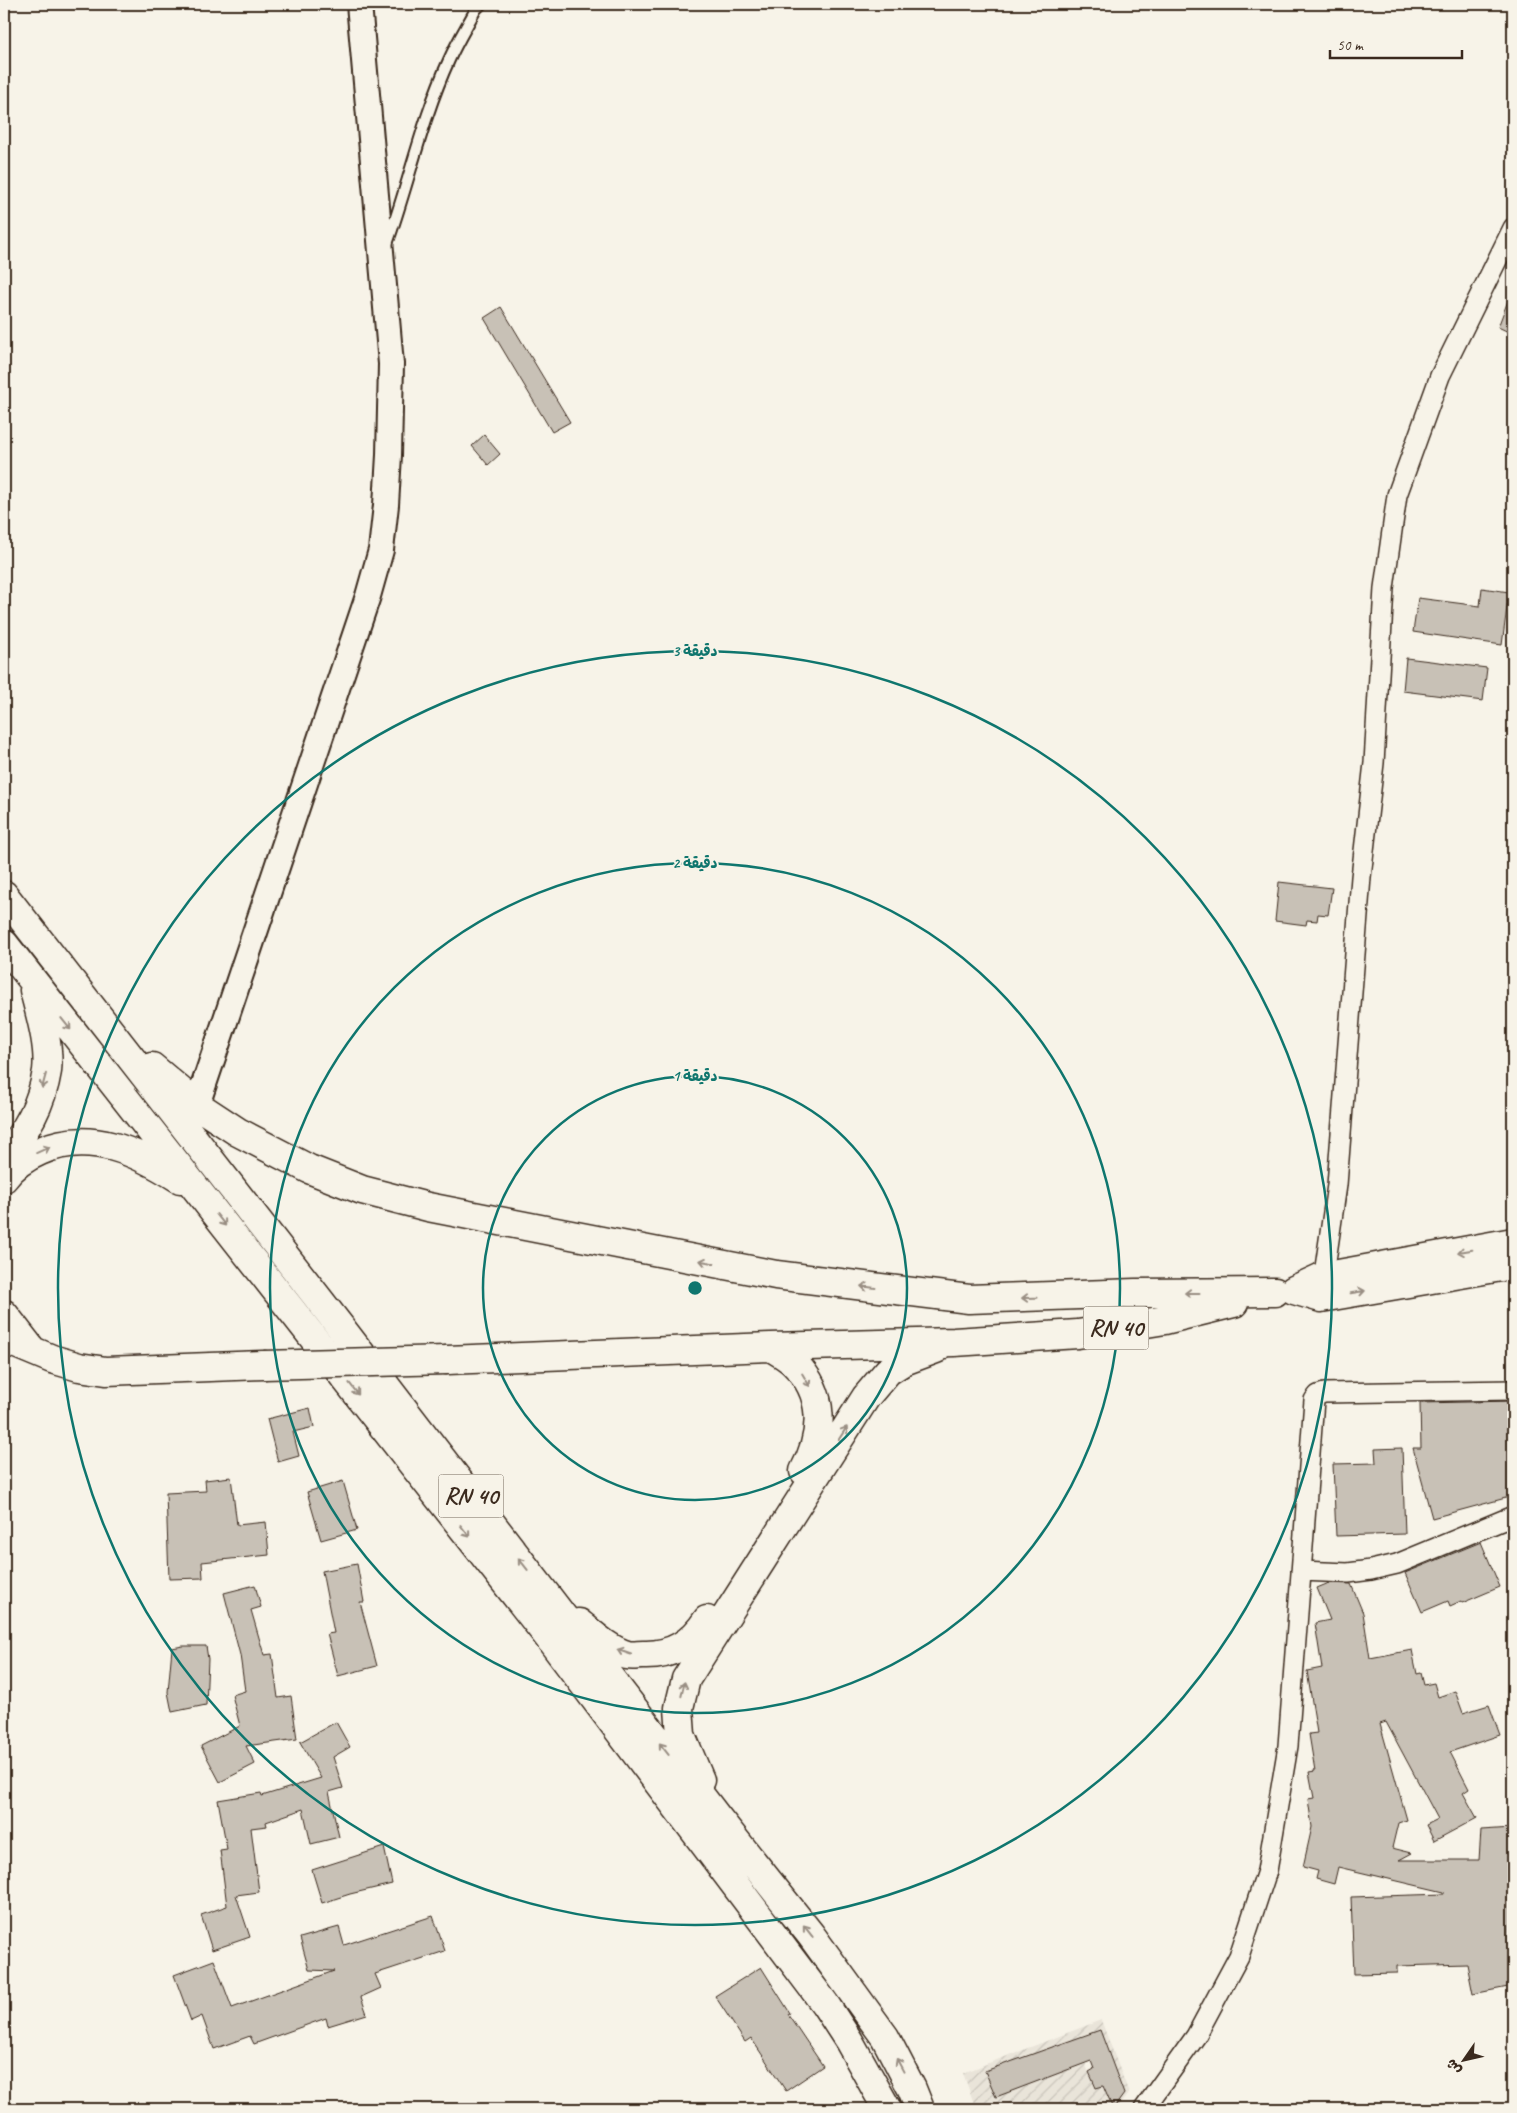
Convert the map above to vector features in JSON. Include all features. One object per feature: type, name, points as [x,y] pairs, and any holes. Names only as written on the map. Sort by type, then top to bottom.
[{"type":"main road","name":"RN 40","points":[[4,895],[549,1598],[717,1818],[811,1935],[884,2036],[912,2089],[920,2109]]},
{"type":"main road","name":"RN 40","points":[[4,944],[546,1634],[819,1996],[849,2041],[887,2109]]},
{"type":"main road","points":[[4,1156],[18,1141],[36,1108],[47,1070],[44,1030],[32,982]]},
{"type":"main road","points":[[95,1012],[155,1070],[197,1106],[238,1132],[309,1169],[362,1190],[428,1207],[776,1275],[968,1299],[1135,1293],[1285,1291],[1513,1265]]},
{"type":"main road","points":[[4,1178],[9,1171],[28,1156],[56,1144],[91,1141],[123,1148],[151,1161],[199,1192]]},
{"type":"main road","points":[[1322,1288],[1513,1242]]},
{"type":"main road","name":"RN 40","points":[[35,1353],[79,1366],[106,1371],[954,1342],[1078,1334],[1165,1320],[1285,1291]]},
{"type":"main road","points":[[4,1314],[35,1353]]},
{"type":"main road","points":[[4,1339],[35,1353]]},
{"type":"main road","points":[[717,1818],[690,1758],[682,1735],[679,1708],[686,1679],[702,1651],[866,1397],[888,1371],[904,1361],[954,1342]]},
{"type":"main road","points":[[549,1598],[605,1644],[628,1655],[657,1656],[681,1648],[697,1635],[805,1470],[816,1445],[820,1425],[816,1398],[806,1377],[793,1362],[771,1347]]},
{"type":"street","points":[[197,1106],[368,596],[381,550],[389,465],[391,364],[359,4]]},
{"type":"street","points":[[1322,1288],[1337,1185],[1361,876],[1374,763],[1384,588],[1397,495],[1440,376],[1513,228]]},
{"type":"street","points":[[1144,2109],[1196,2036],[1240,1956],[1267,1871],[1288,1746],[1314,1400],[1324,1392],[1513,1390]]},
{"type":"street","points":[[1301,1571],[1348,1573],[1397,1564],[1513,1516]]},
{"type":"lane","points":[[381,259],[402,202],[424,126],[449,60],[476,9],[481,4]]},
{"type":"shaded area","points":[[1101,2020],[1129,2093],[1116,2109],[1113,2109],[1124,2093],[1100,2030],[986,2071],[996,2097],[1085,2063],[1095,2088],[1103,2086],[1112,2109],[976,2109],[963,2073]]},
{"type":"building","points":[[1513,291],[1513,334],[1498,327]]},
{"type":"building","points":[[501,307],[570,422],[552,432],[484,318]]},
{"type":"building","points":[[484,435],[500,454],[488,465],[472,446]]},
{"type":"building","points":[[1482,588],[1509,592],[1502,645],[1413,632],[1418,598],[1480,606]]},
{"type":"building","points":[[1406,658],[1487,668],[1483,701],[1403,691]]},
{"type":"building","points":[[1279,882],[1332,888],[1328,915],[1318,914],[1317,921],[1307,920],[1306,925],[1275,921]]},
{"type":"building","points":[[1513,1401],[1513,1496],[1432,1518],[1413,1448],[1421,1448],[1420,1403]]},
{"type":"building","points":[[310,1408],[314,1427],[293,1432],[299,1456],[278,1462],[267,1419]]},
{"type":"building","points":[[1402,1448],[1405,1534],[1336,1536],[1333,1464],[1376,1463],[1375,1449]]},
{"type":"building","points":[[231,1477],[237,1525],[266,1522],[269,1555],[202,1562],[203,1578],[169,1579],[166,1493],[206,1491],[205,1480]]},
{"type":"building","points":[[343,1481],[357,1530],[321,1540],[307,1492]]},
{"type":"building","points":[[1481,1542],[1500,1587],[1462,1603],[1461,1601],[1450,1606],[1448,1601],[1422,1612],[1405,1573]]},
{"type":"building","points":[[357,1564],[364,1602],[360,1602],[377,1666],[338,1676],[327,1634],[334,1633],[322,1571]]},
{"type":"building","points":[[1329,1583],[1351,1584],[1363,1613],[1370,1658],[1412,1650],[1417,1674],[1421,1673],[1424,1685],[1434,1683],[1438,1697],[1455,1691],[1463,1713],[1489,1705],[1500,1735],[1450,1752],[1469,1789],[1463,1793],[1477,1818],[1434,1841],[1426,1825],[1438,1819],[1386,1722],[1380,1724],[1407,1820],[1398,1823],[1392,1848],[1412,1853],[1399,1860],[1479,1860],[1481,1830],[1513,1828],[1513,1986],[1473,1994],[1467,1964],[1397,1966],[1397,1973],[1354,1974],[1351,1897],[1444,1894],[1444,1892],[1338,1867],[1334,1884],[1316,1879],[1318,1871],[1303,1867],[1312,1827],[1308,1799],[1314,1798],[1309,1772],[1315,1771],[1309,1734],[1317,1733],[1307,1671],[1322,1668],[1315,1623],[1330,1620],[1317,1588]]},
{"type":"building","points":[[255,1585],[261,1607],[251,1610],[264,1655],[272,1654],[278,1698],[291,1696],[297,1739],[246,1746],[255,1764],[220,1782],[201,1746],[240,1726],[232,1695],[245,1691],[240,1655],[224,1593]]},
{"type":"building","points":[[206,1646],[208,1659],[206,1705],[172,1712],[168,1692],[172,1648]]},
{"type":"building","points":[[336,1722],[350,1747],[333,1757],[343,1788],[329,1792],[339,1837],[311,1844],[303,1809],[266,1822],[267,1826],[251,1828],[259,1892],[236,1895],[250,1937],[212,1950],[201,1915],[227,1906],[220,1850],[227,1849],[218,1800],[261,1793],[262,1796],[321,1778],[300,1742]]},
{"type":"building","points":[[384,1847],[392,1884],[322,1903],[312,1870]]},
{"type":"building","points":[[433,1916],[445,1951],[375,1974],[381,1988],[361,1997],[367,2014],[328,2026],[326,2018],[254,2044],[250,2036],[214,2049],[202,2016],[191,2021],[174,1975],[214,1960],[232,2008],[334,1971],[309,1970],[300,1938],[339,1927],[344,1945]]},
{"type":"building","points":[[761,1967],[790,2013],[788,2014],[823,2066],[786,2091],[751,2038],[745,2042],[715,1996]]},
{"type":"building","points":[[1100,2030],[1124,2094],[1113,2109],[1103,2086],[1096,2088],[1089,2072],[1094,2069],[1091,2061],[996,2097],[985,2071]]}]
